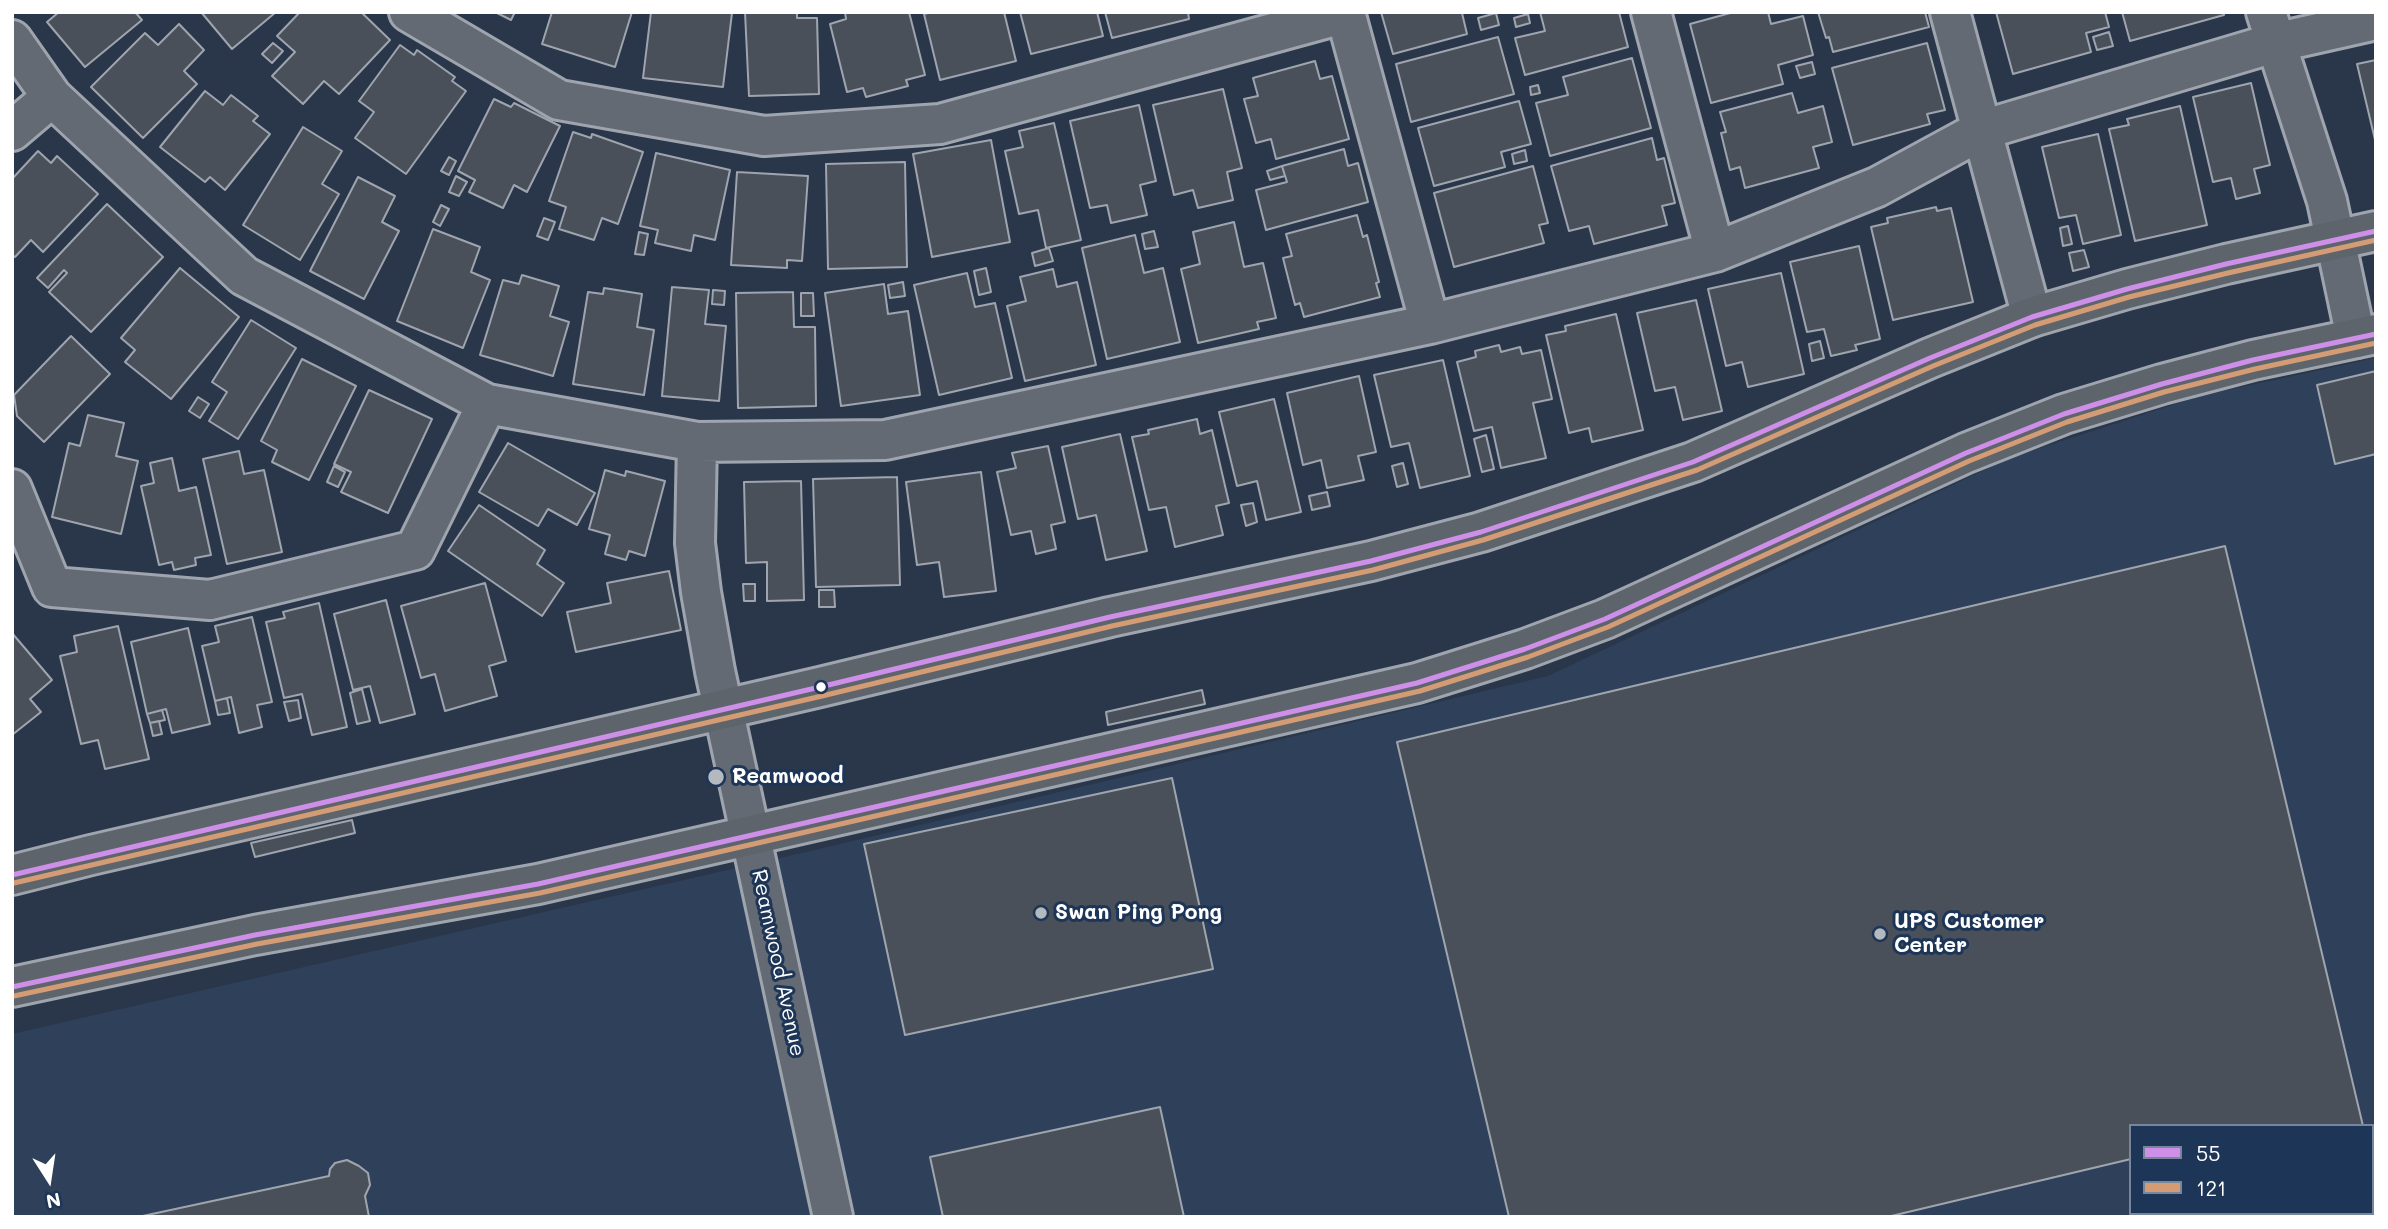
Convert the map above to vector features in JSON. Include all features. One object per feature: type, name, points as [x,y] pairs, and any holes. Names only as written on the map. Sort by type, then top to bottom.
[{"type":"main road","points":[[12,875],[118,848],[1110,618],[1371,561],[1481,532],[1693,462],[1930,358],[2032,317],[2152,282],[2376,231]]},
{"type":"main road","points":[[12,987],[255,935],[538,884],[1417,682],[1605,619],[1966,453],[2064,414],[2253,360],[2366,336]]},
{"type":"street","points":[[410,12],[559,100],[765,136],[940,124],[1345,13],[1430,324]]},
{"type":"street","points":[[1651,12],[1715,252]]},
{"type":"street","points":[[1950,12],[2032,317]]},
{"type":"street","points":[[12,40],[52,97],[244,276],[487,404],[697,442],[885,440],[1430,324],[1715,252],[1877,187],[1982,130],[2270,28],[2376,20]]},
{"type":"street","points":[[2270,28],[2327,201],[2336,240],[2366,336]]},
{"type":"street","points":[[12,131],[52,97]]},
{"type":"street","points":[[12,489],[52,587],[210,600],[415,550],[487,404]]},
{"type":"street","name":"Reamwood Avenue","points":[[697,442],[695,542],[701,592],[833,1217]]},
{"type":"shaded area","points":[[2376,358],[2376,1217],[12,1217],[12,1034],[815,850],[1548,676],[2010,458],[2200,396]]},
{"type":"building","points":[[59,12],[135,12],[142,20],[85,67],[47,22]]},
{"type":"building","points":[[201,12],[276,12],[232,49]]},
{"type":"building","points":[[300,12],[361,12],[390,40],[339,94],[324,81],[303,104],[272,76],[295,52],[277,36]]},
{"type":"building","points":[[495,12],[515,12],[511,20]]},
{"type":"building","points":[[552,12],[632,12],[615,67],[542,44]]},
{"type":"building","points":[[651,12],[732,13],[723,87],[643,78]]},
{"type":"building","points":[[745,12],[797,12],[797,18],[817,18],[819,94],[749,96]]},
{"type":"building","points":[[845,12],[909,12],[925,75],[906,80],[908,86],[866,97],[863,88],[847,92],[830,24],[846,19]]},
{"type":"building","points":[[1004,12],[1016,61],[940,80],[924,14]]},
{"type":"building","points":[[1020,12],[1097,12],[1103,36],[1031,54]]},
{"type":"building","points":[[1105,12],[1188,12],[1189,19],[1112,38]]},
{"type":"building","points":[[1381,12],[1466,12],[1462,13],[1467,34],[1393,54]]},
{"type":"building","points":[[1540,12],[1619,12],[1628,47],[1525,75],[1515,38],[1545,31]]},
{"type":"building","points":[[1734,12],[1768,12],[1771,24],[1803,16],[1813,55],[1778,65],[1783,84],[1711,103],[1690,24]]},
{"type":"building","points":[[1818,12],[1925,12],[1929,27],[1833,52]]},
{"type":"building","points":[[1996,12],[2105,12],[2109,27],[2086,33],[2091,52],[2013,74]]},
{"type":"building","points":[[2122,12],[2224,12],[2224,15],[2130,41]]},
{"type":"building","points":[[1496,13],[1499,25],[1481,30],[1478,18]]},
{"type":"building","points":[[1528,14],[1530,23],[1516,27],[1514,18]]},
{"type":"building","points":[[179,24],[204,50],[184,71],[197,84],[143,138],[91,87],[145,33],[158,45]]},
{"type":"building","points":[[2109,32],[2113,46],[2097,50],[2093,37]]},
{"type":"building","points":[[1498,37],[1514,94],[1411,122],[1396,64]]},
{"type":"building","points":[[273,43],[283,51],[272,63],[262,54]]},
{"type":"building","points":[[1927,43],[1945,110],[1927,114],[1930,124],[1853,145],[1832,68]]},
{"type":"building","points":[[400,45],[414,55],[417,50],[455,77],[452,81],[466,91],[406,174],[355,138],[374,112],[359,101]]},
{"type":"building","points":[[1632,58],[1651,128],[1550,156],[1536,103],[1568,95],[1563,77]]},
{"type":"building","points":[[2376,60],[2376,144],[2357,64]]},
{"type":"building","points":[[1315,61],[1320,79],[1332,76],[1349,139],[1276,159],[1271,139],[1256,143],[1244,99],[1258,96],[1253,78]]},
{"type":"building","points":[[1812,62],[1815,74],[1800,78],[1796,66]]},
{"type":"building","points":[[2251,83],[2270,165],[2254,169],[2260,193],[2236,199],[2231,178],[2213,182],[2193,97]]},
{"type":"building","points":[[1538,85],[1540,93],[1531,95],[1530,87]]},
{"type":"building","points":[[1223,89],[1242,168],[1227,172],[1233,200],[1198,208],[1193,190],[1174,195],[1153,105]]},
{"type":"building","points":[[205,91],[223,105],[231,95],[258,116],[253,121],[270,134],[225,190],[210,177],[205,182],[160,147]]},
{"type":"building","points":[[1792,93],[1798,113],[1823,106],[1832,142],[1813,147],[1819,168],[1745,188],[1740,167],[1730,170],[1721,133],[1726,132],[1720,112]]},
{"type":"building","points":[[494,99],[511,107],[514,103],[560,126],[527,192],[514,185],[503,208],[469,192],[475,180],[458,171]]},
{"type":"building","points":[[1519,101],[1531,144],[1501,152],[1505,167],[1434,186],[1418,128]]},
{"type":"building","points":[[1139,105],[1156,181],[1140,185],[1147,215],[1111,223],[1107,205],[1090,208],[1070,121]]},
{"type":"building","points":[[2180,106],[2207,225],[2135,241],[2109,129],[2129,125],[2127,119]]},
{"type":"building","points":[[1054,123],[1081,240],[1046,248],[1038,210],[1019,214],[1005,151],[1023,147],[1019,131]]},
{"type":"building","points":[[303,127],[342,151],[322,184],[339,194],[300,260],[243,225]]},
{"type":"building","points":[[573,132],[591,138],[592,134],[643,152],[618,224],[602,218],[594,240],[559,229],[566,207],[549,201]]},
{"type":"building","points":[[2098,134],[2121,235],[2083,244],[2076,215],[2059,218],[2042,147]]},
{"type":"building","points":[[1652,138],[1657,160],[1664,158],[1675,203],[1662,206],[1667,225],[1594,244],[1589,226],[1569,231],[1551,166]]},
{"type":"building","points":[[991,140],[1010,242],[932,257],[913,154]]},
{"type":"building","points":[[1344,149],[1348,166],[1358,163],[1368,202],[1266,230],[1256,190],[1287,182],[1282,166]]},
{"type":"building","points":[[1525,150],[1527,161],[1514,164],[1512,154]]},
{"type":"building","points":[[38,151],[51,163],[57,156],[98,194],[43,252],[31,240],[15,257],[12,255],[12,179]]},
{"type":"building","points":[[656,153],[730,170],[715,240],[694,235],[691,251],[655,243],[658,230],[640,226]]},
{"type":"building","points":[[449,157],[456,161],[449,175],[441,171]]},
{"type":"building","points":[[905,162],[907,267],[828,269],[826,164]]},
{"type":"building","points":[[1282,166],[1285,176],[1270,180],[1267,171]]},
{"type":"building","points":[[1533,166],[1548,223],[1539,225],[1544,243],[1454,267],[1434,193]]},
{"type":"building","points":[[737,172],[808,176],[802,261],[787,260],[787,268],[731,265]]},
{"type":"building","points":[[456,176],[467,182],[459,196],[449,192]]},
{"type":"building","points":[[358,177],[395,196],[382,222],[399,231],[364,299],[310,271]]},
{"type":"building","points":[[107,204],[163,257],[91,332],[49,292],[67,273],[64,270],[48,288],[37,278]]},
{"type":"building","points":[[441,205],[449,209],[440,226],[433,222]]},
{"type":"building","points":[[1936,207],[1937,211],[1951,208],[1973,302],[1893,320],[1871,227],[1888,223],[1887,218]]},
{"type":"building","points":[[1357,215],[1363,237],[1367,235],[1380,297],[1304,317],[1300,303],[1295,305],[1283,258],[1292,256],[1286,234]]},
{"type":"building","points":[[544,218],[555,222],[548,240],[537,236]]},
{"type":"building","points":[[1234,222],[1244,267],[1263,263],[1276,318],[1257,322],[1259,329],[1198,343],[1181,269],[1200,264],[1193,232]]},
{"type":"building","points":[[2068,226],[2072,244],[2063,246],[2060,228]]},
{"type":"building","points":[[433,229],[480,247],[471,272],[490,280],[463,348],[397,321]]},
{"type":"building","points":[[1154,231],[1158,247],[1145,249],[1142,234]]},
{"type":"building","points":[[639,232],[648,234],[644,255],[635,254]]},
{"type":"building","points":[[1135,235],[1144,273],[1163,268],[1180,342],[1107,359],[1082,248]]},
{"type":"building","points":[[1859,246],[1880,339],[1855,345],[1857,350],[1831,356],[1824,329],[1807,332],[1790,262]]},
{"type":"building","points":[[1049,248],[1053,261],[1035,266],[1032,253]]},
{"type":"building","points":[[2084,250],[2089,267],[2073,271],[2069,253]]},
{"type":"building","points":[[180,268],[239,317],[171,399],[125,362],[135,350],[121,338]]},
{"type":"building","points":[[986,268],[991,292],[979,295],[974,271]]},
{"type":"building","points":[[1053,269],[1057,287],[1077,282],[1096,365],[1025,381],[1007,306],[1026,301],[1020,277]]},
{"type":"building","points":[[967,273],[975,307],[995,303],[1012,378],[939,395],[914,285]]},
{"type":"building","points":[[1781,273],[1804,374],[1748,387],[1742,362],[1726,366],[1708,289]]},
{"type":"building","points":[[522,275],[559,286],[550,316],[569,322],[553,376],[480,355],[503,280],[519,284]]},
{"type":"building","points":[[903,282],[905,296],[890,298],[888,285]]},
{"type":"building","points":[[884,284],[888,314],[908,311],[920,395],[841,406],[825,293]]},
{"type":"building","points":[[672,287],[709,290],[705,324],[726,326],[719,401],[662,396]]},
{"type":"building","points":[[604,288],[642,294],[637,327],[654,330],[644,395],[573,384],[588,292],[603,294]]},
{"type":"building","points":[[713,290],[725,291],[724,305],[712,304]]},
{"type":"building","points":[[793,292],[794,327],[815,327],[816,406],[738,408],[736,293]]},
{"type":"building","points":[[801,293],[813,293],[814,316],[801,316]]},
{"type":"building","points":[[1696,300],[1722,411],[1683,420],[1675,387],[1655,391],[1637,313]]},
{"type":"building","points":[[1616,314],[1643,430],[1592,442],[1589,428],[1569,433],[1546,335],[1566,331],[1565,326]]},
{"type":"building","points":[[251,320],[296,348],[238,439],[209,421],[227,392],[212,382]]},
{"type":"building","points":[[71,336],[110,374],[44,442],[17,416],[14,395]]},
{"type":"building","points":[[1820,341],[1824,358],[1812,361],[1809,344]]},
{"type":"building","points":[[1499,345],[1501,352],[1520,347],[1522,354],[1541,350],[1552,399],[1533,403],[1546,458],[1501,468],[1492,427],[1474,431],[1457,362],[1476,357],[1475,351]]},
{"type":"building","points":[[302,359],[356,386],[309,480],[272,462],[277,450],[261,441]]},
{"type":"building","points":[[1443,360],[1470,476],[1420,488],[1409,443],[1391,447],[1374,375]]},
{"type":"building","points":[[2376,371],[2376,454],[2335,464],[2317,385]]},
{"type":"building","points":[[1359,376],[1376,452],[1358,456],[1364,480],[1327,488],[1321,460],[1303,465],[1287,393]]},
{"type":"building","points":[[369,390],[432,419],[388,513],[341,492],[351,472],[334,464]]},
{"type":"building","points":[[198,397],[209,404],[200,418],[189,411]]},
{"type":"building","points":[[1274,399],[1301,512],[1266,520],[1257,481],[1237,486],[1219,412]]},
{"type":"building","points":[[88,415],[124,423],[116,456],[138,461],[121,534],[52,517],[69,443],[80,446]]},
{"type":"building","points":[[1197,419],[1200,434],[1212,430],[1229,503],[1216,506],[1223,535],[1175,547],[1166,507],[1149,510],[1132,437],[1149,434],[1148,430]]},
{"type":"building","points":[[1120,434],[1147,551],[1106,560],[1096,515],[1078,519],[1062,447]]},
{"type":"building","points":[[1486,435],[1494,469],[1482,472],[1474,439]]},
{"type":"building","points":[[508,443],[595,493],[577,525],[548,509],[538,526],[479,492]]},
{"type":"building","points":[[1048,446],[1065,522],[1051,525],[1056,549],[1036,554],[1031,531],[1011,535],[997,472],[1016,468],[1012,453]]},
{"type":"building","points":[[239,451],[244,474],[264,470],[282,552],[227,564],[203,459]]},
{"type":"building","points":[[172,458],[179,491],[196,487],[211,555],[195,558],[196,565],[174,570],[172,562],[159,565],[141,486],[154,483],[150,463]]},
{"type":"building","points":[[1403,463],[1408,484],[1397,487],[1392,466]]},
{"type":"building","points":[[334,466],[345,472],[338,487],[327,482]]},
{"type":"building","points":[[605,470],[625,476],[626,471],[665,481],[645,556],[629,551],[626,560],[605,554],[610,535],[589,529]]},
{"type":"building","points":[[981,472],[996,591],[944,597],[939,562],[917,565],[906,482]]},
{"type":"building","points":[[897,477],[900,585],[816,587],[813,479]]},
{"type":"building","points":[[801,481],[804,600],[767,601],[767,562],[746,563],[744,482]]},
{"type":"building","points":[[1327,492],[1330,506],[1312,510],[1309,496]]},
{"type":"building","points":[[1253,503],[1257,522],[1246,526],[1241,505]]},
{"type":"building","points":[[479,505],[545,550],[537,564],[564,583],[542,616],[448,551]]},
{"type":"building","name":"UPS Customer Center","points":[[2225,546],[2363,1124],[2129,1124],[2129,1159],[1887,1217],[1509,1217],[1397,742]]},
{"type":"building","points":[[669,571],[681,630],[576,652],[567,612],[611,603],[607,583]]},
{"type":"building","points":[[485,583],[506,661],[489,666],[497,696],[445,711],[435,674],[421,678],[401,606]]},
{"type":"building","points":[[743,584],[755,584],[755,601],[744,601]]},
{"type":"building","points":[[819,590],[834,590],[835,607],[819,607]]},
{"type":"building","points":[[386,600],[415,714],[380,723],[370,686],[353,690],[334,614]]},
{"type":"building","points":[[319,603],[347,727],[312,735],[302,694],[284,698],[266,622],[285,618],[283,612]]},
{"type":"building","points":[[252,617],[272,702],[257,705],[262,727],[239,733],[231,697],[215,701],[202,646],[219,642],[215,626]]},
{"type":"building","points":[[118,626],[149,759],[105,769],[98,740],[81,744],[60,656],[77,652],[74,636]]},
{"type":"building","points":[[188,628],[210,724],[172,733],[166,709],[147,714],[131,642]]},
{"type":"building","points":[[12,633],[52,680],[30,699],[41,712],[12,735]]},
{"type":"building","points":[[362,689],[370,721],[357,724],[350,693]]},
{"type":"building","points":[[1202,690],[1205,704],[1108,725],[1106,712]]},
{"type":"building","points":[[227,698],[230,713],[218,715],[215,701]]},
{"type":"building","points":[[298,700],[301,718],[289,721],[284,702]]},
{"type":"building","points":[[162,710],[165,720],[150,723],[147,714]]},
{"type":"building","points":[[159,721],[162,734],[153,736],[150,723]]},
{"type":"building","points":[[1172,778],[1213,969],[905,1035],[864,844]]},
{"type":"building","points":[[352,820],[355,833],[255,857],[251,843]]},
{"type":"building","points":[[1160,1107],[1184,1217],[943,1217],[930,1157]]},
{"type":"building","points":[[347,1160],[368,1173],[370,1185],[365,1196],[369,1217],[138,1217],[329,1176],[335,1163]]},
{"type":"building","points":[[2374,1172],[2376,1179],[2376,1217],[2192,1217],[2374,1215]]},
{"type":"transit line","name":"55","points":[[12,875],[1110,617],[1371,561],[1481,532],[1693,462],[1930,358],[2032,317],[2226,264],[2376,231]]},
{"type":"transit line","name":"121","points":[[14,883],[1112,626],[1373,570],[1483,540],[1697,470],[1933,366],[2035,325],[2129,297],[2376,240]]},
{"type":"transit line","name":"55","points":[[12,987],[255,935],[538,884],[1417,683],[1525,649],[1605,619],[1966,453],[2064,414],[2253,360],[2376,334]]},
{"type":"transit line","name":"121","points":[[14,996],[257,944],[540,893],[1420,691],[1528,657],[1608,627],[1969,461],[2067,422],[2164,392],[2376,343]]},
{"type":"place","name":"Reamwood","points":[[716,777]]},
{"type":"place","name":"Swan Ping Pong","points":[[1041,913]]},
{"type":"place","name":"UPS Customer Center","points":[[1880,934]]}]
